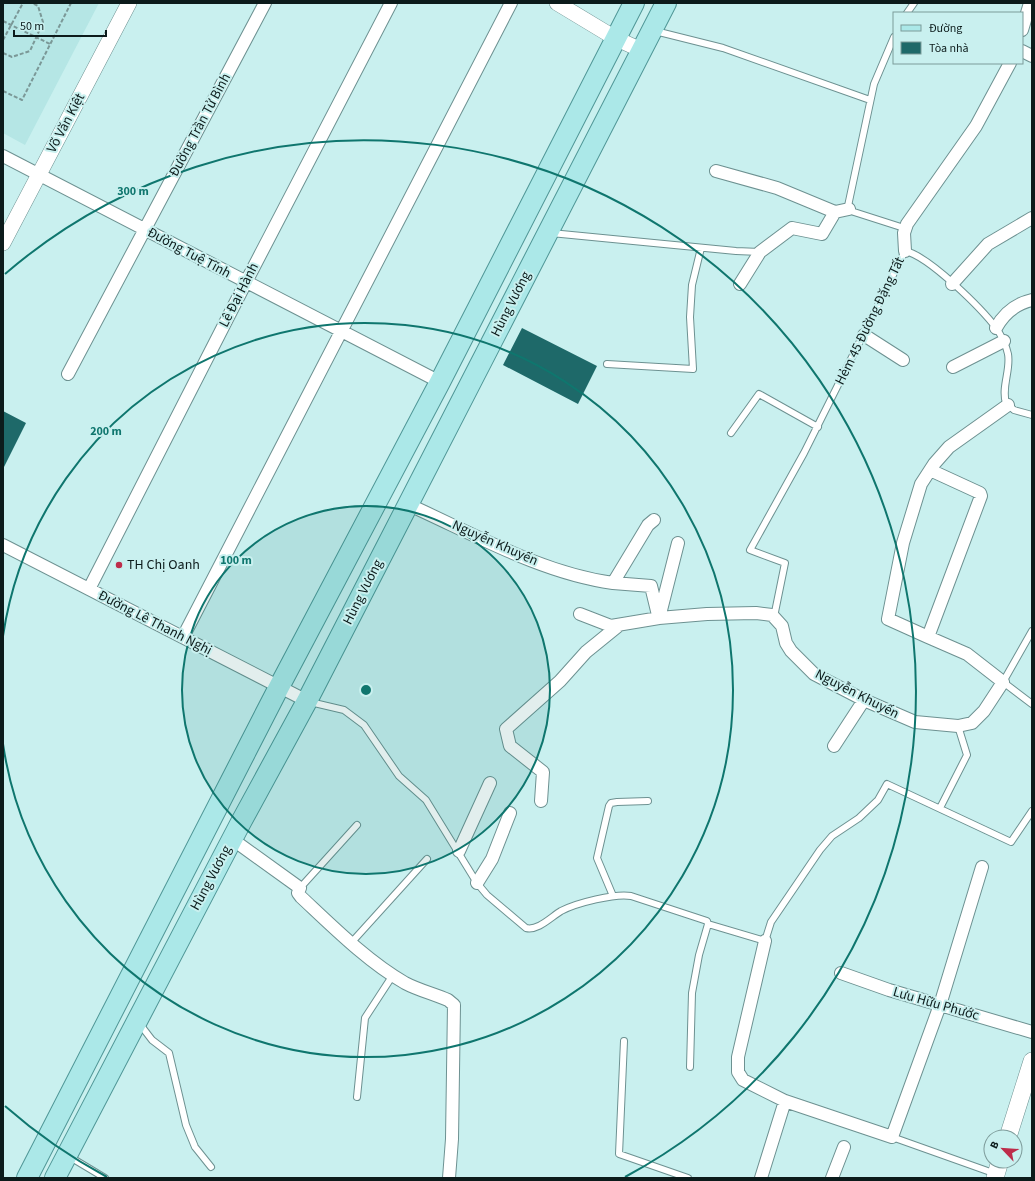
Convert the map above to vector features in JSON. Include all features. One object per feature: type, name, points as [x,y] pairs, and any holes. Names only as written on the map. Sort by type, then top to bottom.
[{"type":"main road","name":"Hùng Vương","points":[[27,1178],[279,687],[440,382],[634,3]]},
{"type":"main road","name":"Hùng Vương","points":[[55,1178],[232,839],[307,701],[666,3]]},
{"type":"main road","points":[[115,1006],[137,1020]]},
{"type":"main road","points":[[1011,1129],[1032,1061]]},
{"type":"street","name":"Võ Văn Kiệt","points":[[3,243],[129,3]]},
{"type":"street","name":"Đường Trần Tử Bình","points":[[68,374],[265,3]]},
{"type":"street","name":"Lê Đại Hành","points":[[89,589],[390,3]]},
{"type":"street","points":[[183,637],[511,3]]},
{"type":"street","points":[[557,3],[615,38],[641,50]]},
{"type":"street","points":[[1023,27],[1030,3]]},
{"type":"street","points":[[1023,52],[1032,56]]},
{"type":"street","points":[[904,228],[976,126],[1009,64]]},
{"type":"street","name":"Đường Tuệ Tĩnh","points":[[3,156],[440,382]]},
{"type":"street","points":[[716,171],[777,188],[836,212],[849,209]]},
{"type":"street","points":[[740,284],[760,252],[792,228],[822,234],[836,212]]},
{"type":"street","points":[[952,284],[988,244],[1032,218]]},
{"type":"street","name":"Hẻm 45 Đường Đặng Tất","points":[[904,228],[905,251]]},
{"type":"street","points":[[996,328],[1005,314],[1023,303],[1032,300]]},
{"type":"street","points":[[864,335],[903,360]]},
{"type":"street","points":[[953,367],[1004,341]]},
{"type":"street","points":[[1003,682],[967,654],[890,622],[888,615],[912,512],[921,484],[930,470],[949,447],[1008,405]]},
{"type":"street","points":[[928,637],[981,496],[980,493],[930,470]]},
{"type":"street","name":"Nguyễn Khuyến","points":[[407,504],[536,562],[584,579],[651,586],[659,618]]},
{"type":"street","points":[[613,583],[648,525],[654,520]]},
{"type":"street","points":[[659,618],[678,543]]},
{"type":"street","name":"Đường Lê Thanh Nghị","points":[[3,545],[307,701]]},
{"type":"street","points":[[580,614],[611,626],[659,618],[707,614],[756,613],[774,616]]},
{"type":"street","name":"Nguyễn Khuyến","points":[[774,616],[782,626],[786,643],[791,651],[808,669],[821,679],[914,722],[958,726],[967,725],[978,717],[1003,682]]},
{"type":"street","points":[[540,801],[543,772],[510,746],[506,729],[560,681],[586,652],[618,626]]},
{"type":"street","points":[[834,746],[864,700]]},
{"type":"street","points":[[459,851],[490,782]]},
{"type":"street","points":[[477,883],[492,859],[510,812]]},
{"type":"street","points":[[232,839],[300,888],[298,892],[301,897],[351,943],[393,975],[407,984],[448,1000],[454,1005],[452,1138],[449,1178]]},
{"type":"street","points":[[765,940],[761,963],[738,1057],[738,1072],[743,1080],[784,1102],[892,1137],[940,1005],[982,867]]},
{"type":"street","name":"Lưu Hữu Phước","points":[[841,973],[940,1005],[1032,1032]]},
{"type":"street","points":[[761,1178],[784,1102]]},
{"type":"street","points":[[832,1178],[844,1147]]},
{"type":"lane","points":[[908,12],[914,3]]},
{"type":"lane","points":[[651,30],[722,48],[870,100]]},
{"type":"lane","points":[[893,39],[878,73],[870,100],[849,209],[854,212],[904,228]]},
{"type":"lane","points":[[548,233],[701,248],[760,252]]},
{"type":"lane","points":[[607,364],[692,369],[690,317],[692,284],[701,248]]},
{"type":"lane","points":[[905,251],[921,258],[952,284],[969,299],[996,328],[1004,341],[1008,355],[1005,399],[1008,405],[1014,410],[1032,415]]},
{"type":"lane","name":"Hẻm 45 Đường Đặng Tất","points":[[774,616],[785,563],[750,550],[818,427],[905,251]]},
{"type":"lane","points":[[731,433],[759,394],[818,427]]},
{"type":"lane","points":[[1032,631],[1003,682],[1032,704]]},
{"type":"lane","points":[[307,701],[344,710],[364,725],[399,776],[426,800],[459,851],[477,883],[487,895],[526,928],[531,929],[562,910],[619,895],[631,896],[701,918],[707,921],[708,924],[765,940],[771,922],[820,850],[832,836],[858,818],[878,800],[887,784],[1012,842],[1032,811]]},
{"type":"lane","points":[[940,808],[967,755],[958,726]]},
{"type":"lane","points":[[613,896],[597,858],[609,806],[611,803],[617,802],[648,801]]},
{"type":"lane","points":[[300,888],[357,825]]},
{"type":"lane","points":[[351,943],[427,859]]},
{"type":"lane","points":[[690,1067],[692,993],[699,955],[708,924]]},
{"type":"lane","points":[[358,1097],[365,1018],[393,975]]},
{"type":"lane","points":[[137,1020],[152,1040],[169,1054],[186,1124],[194,1147],[212,1167]]},
{"type":"lane","points":[[624,1041],[619,1154],[688,1178]]},
{"type":"lane","points":[[892,1137],[997,1171]]},
{"type":"lane","points":[[67,1155],[105,1178]]},
{"type":"path","points":[[3,40],[23,3]]},
{"type":"path","points":[[3,53],[12,57],[30,51],[43,22],[38,6],[32,3]]},
{"type":"path","points":[[3,91],[22,100],[71,3]]},
{"type":"path","points":[[3,21],[50,44]]},
{"type":"shaded area","points":[[3,3],[99,3],[25,145],[3,133]]},
{"type":"building","points":[[522,328],[597,366],[578,404],[503,365]]},
{"type":"building","points":[[3,411],[26,423],[3,469]]},
{"type":"place","name":"TH Chị Oanh","points":[[119,565]]}]
